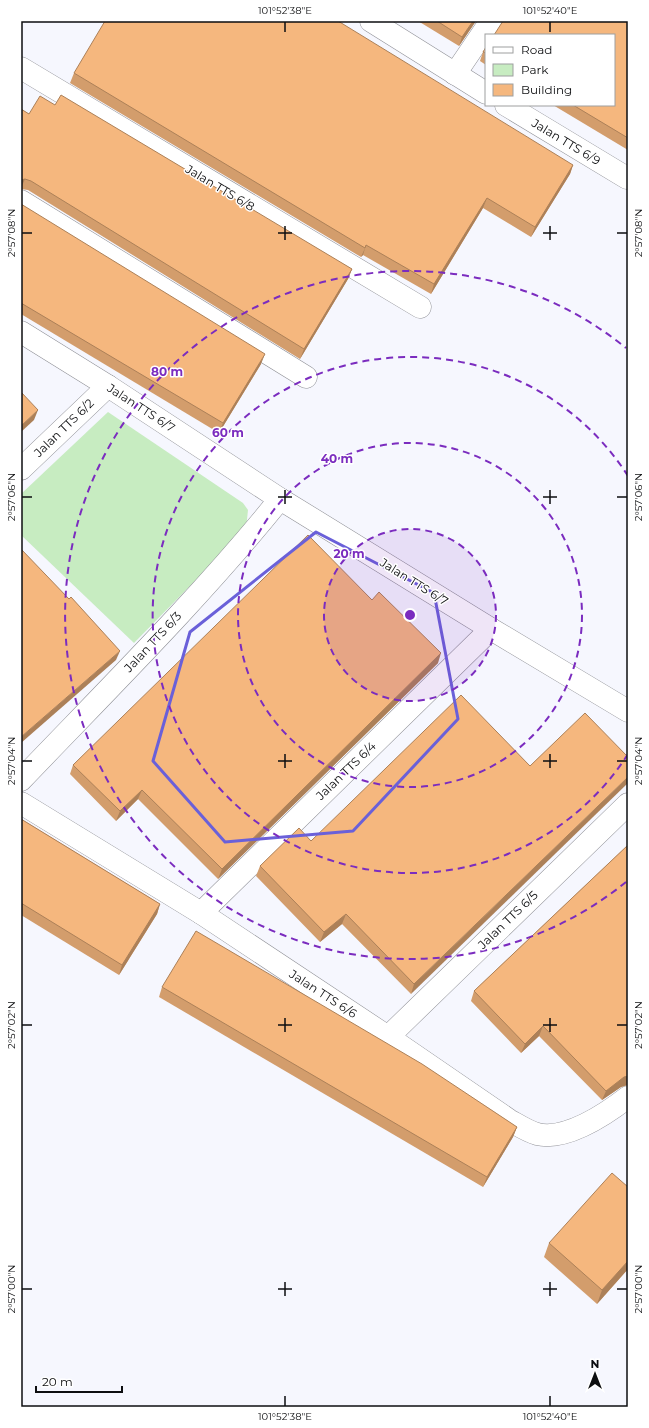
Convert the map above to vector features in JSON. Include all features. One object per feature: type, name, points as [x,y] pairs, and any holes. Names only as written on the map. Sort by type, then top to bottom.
[{"type":"street","points":[[371,21],[485,92]]},
{"type":"street","points":[[455,74],[491,21]]},
{"type":"street","name":"Jalan TTS 6/8","points":[[21,68],[420,307]]},
{"type":"street","name":"Jalan TTS 6/9","points":[[508,106],[627,178]]},
{"type":"street","points":[[21,201],[306,377]]},
{"type":"street","name":"Jalan TTS 6/7","points":[[21,332],[108,386],[280,499],[491,629],[628,711]]},
{"type":"street","name":"Jalan TTS 6/2","points":[[21,470],[108,386]]},
{"type":"street","name":"Jalan TTS 6/3","points":[[21,780],[162,632],[256,529],[280,499]]},
{"type":"street","name":"Jalan TTS 6/4","points":[[201,913],[491,629]]},
{"type":"street","name":"Jalan TTS 6/6","points":[[21,803],[201,913],[526,1130],[538,1134],[556,1134],[574,1129],[598,1118],[628,1097]]},
{"type":"street","name":"Jalan TTS 6/5","points":[[388,1037],[628,804]]},
{"type":"highlighted area","points":[[316,532],[434,593],[458,719],[353,831],[225,842],[153,761],[190,632]]},
{"type":"green space","points":[[108,412],[243,503],[248,510],[246,529],[134,643],[21,535],[21,494]]},
{"type":"building","points":[[105,21],[338,21],[573,165],[535,227],[487,198],[434,284],[366,245],[365,248],[74,73]]},
{"type":"building","points":[[437,21],[473,21],[462,37]]},
{"type":"building","points":[[503,21],[628,21],[628,138],[575,106],[615,106],[615,34],[495,34]]},
{"type":"building","points":[[61,95],[352,269],[304,349],[31,181],[25,179],[21,180],[21,109],[29,114],[40,96],[55,105]]},
{"type":"building","points":[[21,204],[265,354],[223,423],[21,303]]},
{"type":"building","points":[[21,392],[38,410],[21,426]]},
{"type":"building","points":[[308,535],[372,600],[379,592],[441,653],[222,869],[142,790],[120,811],[73,765]]},
{"type":"building","points":[[21,549],[69,599],[71,597],[120,651],[21,737]]},
{"type":"building","points":[[461,695],[530,766],[585,713],[628,757],[628,777],[414,984],[346,914],[324,932],[260,866],[299,828],[311,841]]},
{"type":"building","points":[[21,819],[160,904],[122,965],[21,903]]},
{"type":"building","points":[[628,845],[628,1076],[624,1077],[606,1091],[543,1026],[525,1044],[474,991]]},
{"type":"building","points":[[196,931],[422,1064],[517,1127],[487,1177],[162,987]]},
{"type":"building","points":[[612,1173],[628,1187],[628,1261],[602,1290],[549,1243]]}]
